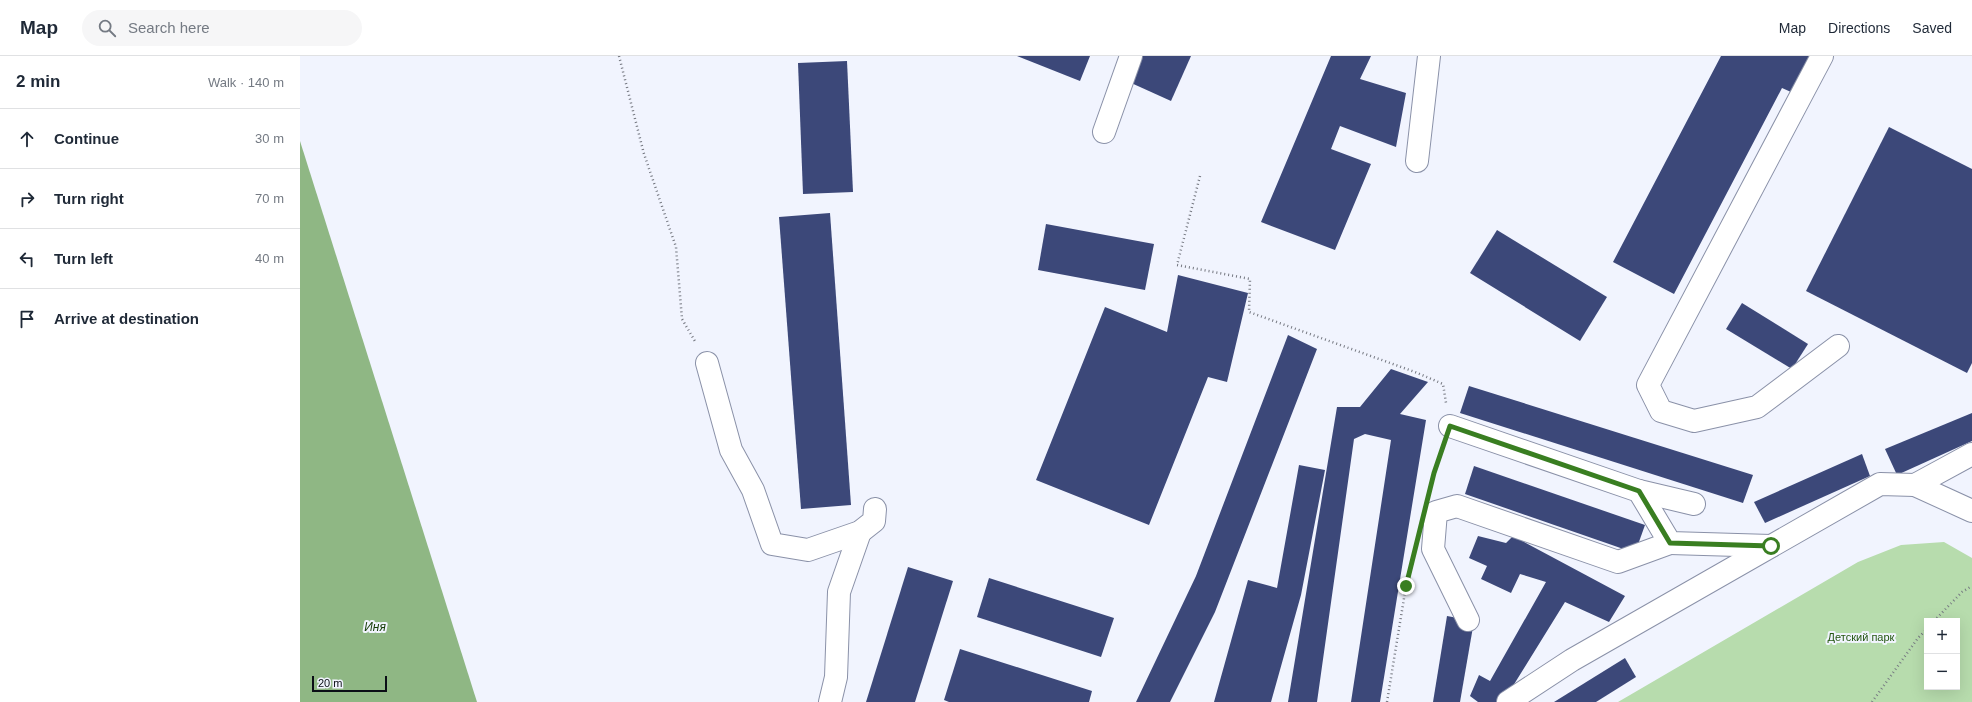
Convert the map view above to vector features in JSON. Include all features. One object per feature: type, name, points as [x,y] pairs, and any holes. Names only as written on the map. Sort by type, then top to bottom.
[{"type":"lane","points":[[1104,132],[1131,56]]},
{"type":"lane","points":[[1417,161],[1429,56]]},
{"type":"lane","points":[[1822,56],[1648,385],[1661,411],[1694,421],[1757,407],[1838,346]]},
{"type":"lane","points":[[707,363],[731,450],[753,490],[772,544],[808,550],[860,532],[874,521],[875,508]]},
{"type":"lane","points":[[1450,426],[1639,491],[1694,504]]},
{"type":"lane","points":[[1914,485],[1972,454]]},
{"type":"lane","points":[[1508,702],[1572,660],[1880,484],[1914,485],[1972,511]]},
{"type":"lane","points":[[1639,491],[1670,543]]},
{"type":"lane","points":[[1468,620],[1433,549],[1436,512],[1457,506],[1618,562],[1670,543],[1771,546]]},
{"type":"lane","points":[[830,702],[836,677],[839,592],[860,532]]},
{"type":"path","points":[[619,56],[644,154],[676,247],[682,319],[707,363]]},
{"type":"path","points":[[1200,176],[1177,264],[1250,279],[1249,312],[1415,372],[1443,384],[1450,426],[1428,496]]},
{"type":"path","points":[[1387,702],[1406,586],[1414,556]]},
{"type":"path","points":[[1937,618],[1962,592],[1972,586]]},
{"type":"path","points":[[1872,702],[1918,638],[1924,632]]},
{"type":"green space","name":"Детский парк","points":[[1944,542],[1972,558],[1972,702],[1618,702],[1858,562],[1901,545]]},
{"type":"water","name":"Иня","points":[[300,141],[477,702],[300,702]]},
{"type":"building","points":[[1017,56],[1090,56],[1080,81]]},
{"type":"building","points":[[1140,56],[1191,56],[1171,101],[1129,82]]},
{"type":"building","points":[[1331,56],[1371,56],[1360,79],[1406,93],[1396,147],[1340,126],[1331,149],[1371,164],[1335,250],[1261,222]]},
{"type":"building","points":[[1721,56],[1810,56],[1791,92],[1782,88],[1674,294],[1613,262]]},
{"type":"building","points":[[847,61],[853,192],[803,194],[798,63]]},
{"type":"building","points":[[1889,127],[1972,169],[1972,363],[1967,373],[1806,291]]},
{"type":"building","points":[[830,213],[851,505],[801,509],[779,217]]},
{"type":"building","points":[[1046,224],[1154,244],[1145,290],[1038,270]]},
{"type":"building","points":[[1497,230],[1607,297],[1580,341],[1470,273]]},
{"type":"building","points":[[1178,275],[1248,293],[1227,382],[1208,377],[1149,525],[1036,480],[1105,307],[1167,332]]},
{"type":"building","points":[[1742,303],[1808,344],[1792,369],[1726,329]]},
{"type":"building","points":[[1288,335],[1317,349],[1215,612],[1170,702],[1136,702],[1196,576]]},
{"type":"building","points":[[1391,369],[1428,382],[1400,414],[1426,420],[1380,702],[1351,702],[1391,440],[1365,434],[1354,439],[1317,702],[1288,702],[1337,407],[1360,407]]},
{"type":"building","points":[[1469,386],[1753,475],[1743,503],[1460,413]]},
{"type":"building","points":[[1972,413],[1972,441],[1897,475],[1885,449]]},
{"type":"building","points":[[1862,454],[1870,476],[1765,523],[1754,502]]},
{"type":"building","points":[[1299,465],[1325,470],[1301,595],[1271,702],[1214,702],[1248,580],[1277,588]]},
{"type":"building","points":[[1474,466],[1645,525],[1635,553],[1465,494]]},
{"type":"building","points":[[1478,536],[1506,543],[1513,536],[1625,596],[1609,622],[1565,602],[1503,702],[1478,702],[1470,696],[1479,675],[1490,681],[1546,582],[1520,574],[1511,593],[1481,579],[1487,566],[1469,558]]},
{"type":"building","points":[[908,567],[953,581],[915,702],[866,702]]},
{"type":"building","points":[[989,578],[1114,618],[1101,657],[977,617]]},
{"type":"building","points":[[1447,616],[1474,621],[1460,702],[1433,702]]},
{"type":"building","points":[[960,649],[1092,691],[1089,702],[949,702],[944,700]]},
{"type":"building","points":[[1625,658],[1636,677],[1596,702],[1554,702]]},
{"type":"route","points":[[1406,586],[1434,473],[1450,426],[1639,491],[1670,543],[1771,546]]}]
